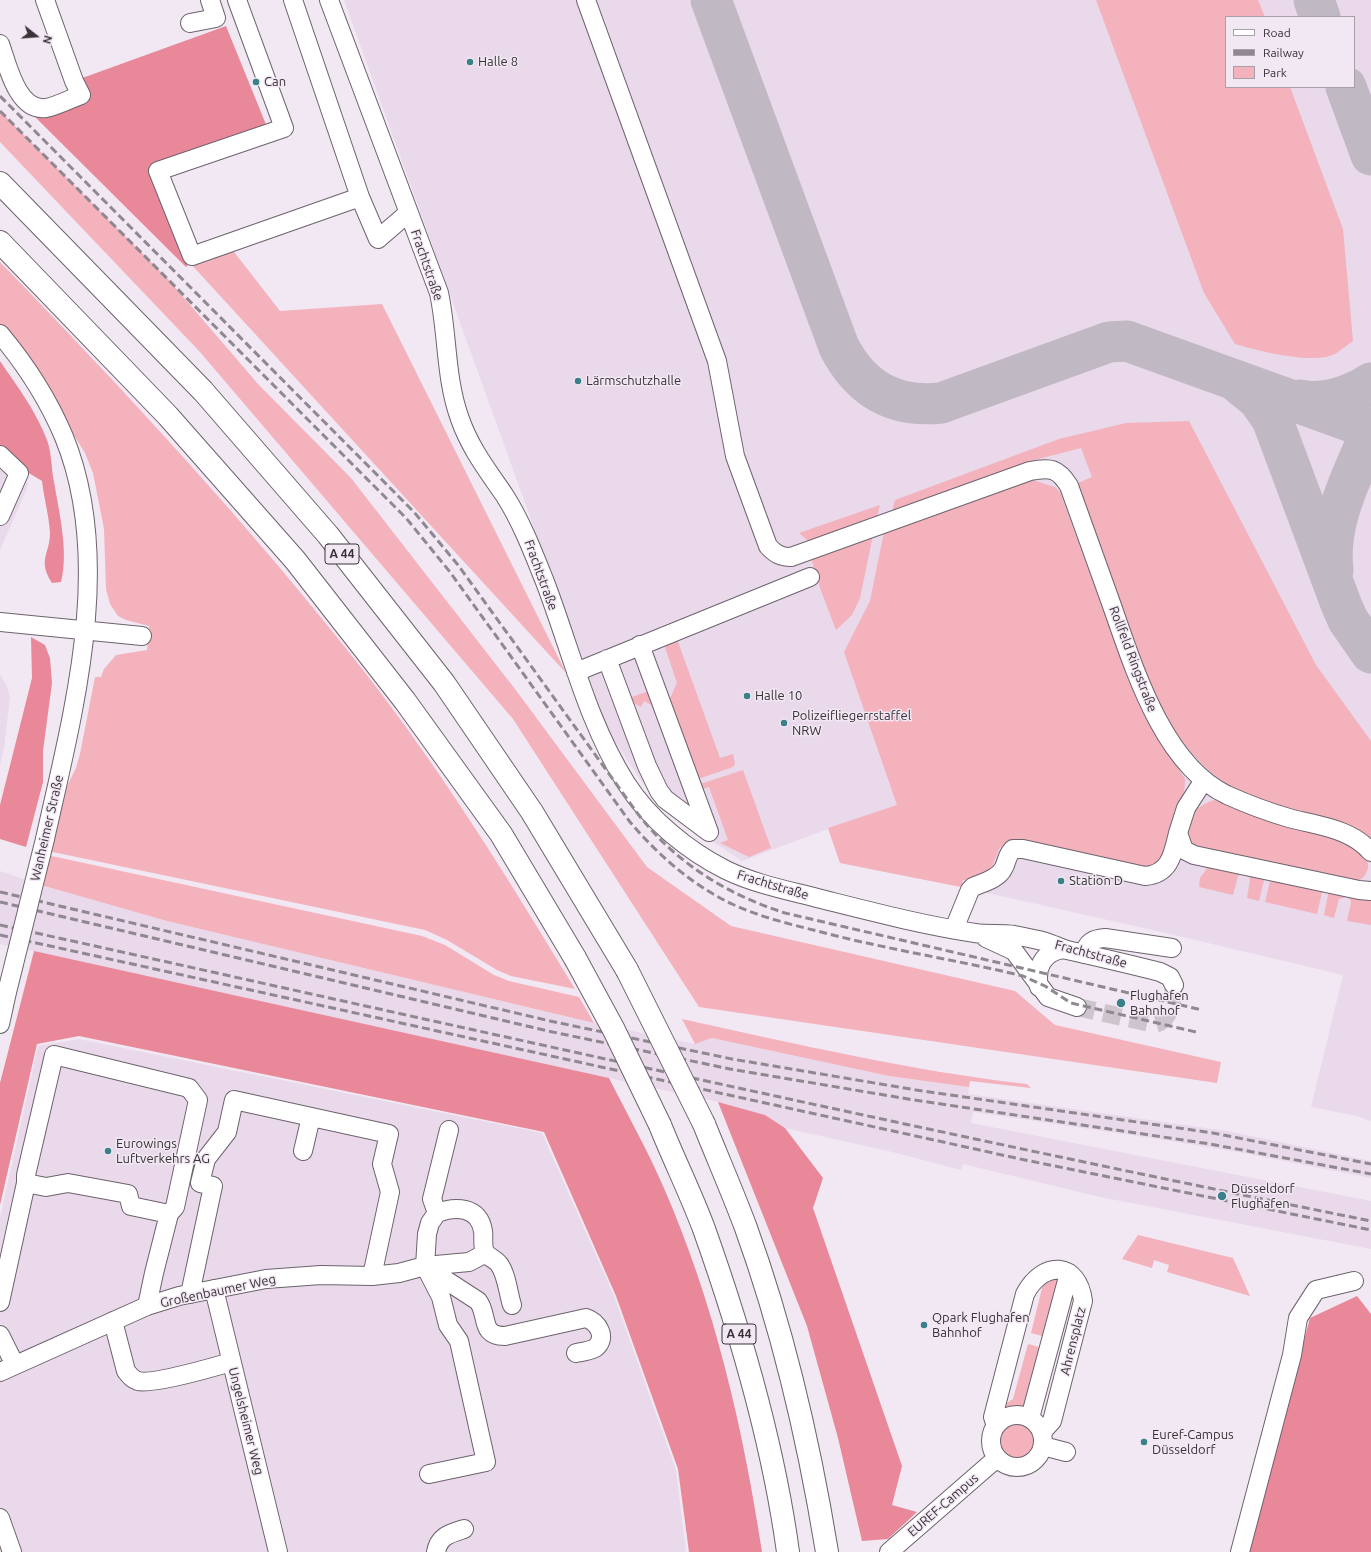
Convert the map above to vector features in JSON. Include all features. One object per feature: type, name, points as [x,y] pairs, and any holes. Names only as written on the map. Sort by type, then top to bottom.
[{"type":"highway","name":"A 44","points":[[0,183],[203,391],[328,535],[444,683],[532,812],[627,970],[704,1124],[746,1228],[777,1323],[803,1423],[817,1487],[827,1552]]},
{"type":"highway","name":"A 44","points":[[0,242],[168,416],[295,560],[405,701],[501,834],[575,958],[614,1030],[660,1125],[703,1228],[741,1342],[767,1444],[784,1524],[788,1552]]},
{"type":"street","points":[[0,44],[17,90],[22,98],[29,104],[45,108],[81,95],[74,80],[45,0]]},
{"type":"street","points":[[190,23],[216,18],[210,0]]},
{"type":"street","points":[[237,0],[284,128],[158,171],[192,256],[360,197]]},
{"type":"street","points":[[293,0],[360,197],[378,238],[408,213]]},
{"type":"street","name":"Frachtstraße","points":[[329,0],[439,293],[444,317],[446,353],[451,387],[460,420],[476,455],[506,498],[526,535],[586,702],[603,742],[628,785],[652,816],[676,837],[699,854],[726,870],[762,884],[865,910],[978,934],[1014,935],[1047,942],[1063,949],[1160,972],[1170,978],[1174,985]]},
{"type":"street","name":"Rollfeld Ringstraße","points":[[586,0],[717,361],[735,456],[768,546],[774,553],[782,557],[791,557],[1030,470],[1043,468],[1055,470],[1063,476],[1069,486],[1134,668],[1156,718],[1185,759],[1204,780],[1225,794],[1262,810],[1338,830],[1359,840],[1371,852]]},
{"type":"street","name":"Wanheimer Straße","points":[[0,334],[26,368],[48,405],[64,437],[74,468],[82,507],[87,545],[88,584],[84,630],[72,717],[0,1024]]},
{"type":"street","points":[[0,455],[19,473],[0,516]]},
{"type":"street","points":[[576,672],[607,658],[810,577]]},
{"type":"street","points":[[0,622],[142,636]]},
{"type":"street","points":[[607,658],[647,766],[659,791],[665,799],[709,832],[640,645]]},
{"type":"street","points":[[954,929],[972,887],[993,878],[1003,870],[1007,856],[1013,849],[1023,849],[1145,876],[1155,875],[1164,869],[1172,858],[1186,808],[1204,780]]},
{"type":"street","points":[[1178,833],[1184,850],[1194,855],[1359,890],[1371,891]]},
{"type":"street","name":"Frachtstraße","points":[[978,934],[1014,951],[1039,987],[1052,1000],[1077,1007]]},
{"type":"street","points":[[1084,954],[1086,945],[1094,939],[1105,938],[1172,948]]},
{"type":"street","points":[[1039,987],[1037,973],[1043,960],[1054,951],[1063,949]]},
{"type":"street","points":[[0,1302],[26,1183],[26,1175],[54,1055],[189,1088],[198,1100],[175,1207],[169,1214],[147,1306]]},
{"type":"street","points":[[190,1294],[214,1186],[200,1183],[206,1159],[226,1132],[234,1100],[389,1134],[382,1164],[390,1192],[372,1276]]},
{"type":"street","points":[[303,1151],[311,1117]]},
{"type":"street","points":[[437,1213],[432,1199],[449,1130]]},
{"type":"street","points":[[26,1183],[46,1187],[68,1183],[128,1194],[131,1206],[169,1214]]},
{"type":"street","points":[[429,1474],[486,1462],[459,1341],[448,1325],[441,1296],[425,1266],[427,1234],[430,1223],[437,1213],[461,1208],[474,1213],[482,1227],[486,1253],[500,1265],[512,1305]]},
{"type":"street","points":[[425,1266],[464,1263],[486,1253]]},
{"type":"street","points":[[425,1266],[478,1301],[487,1327],[491,1333],[497,1336],[505,1336],[586,1318],[594,1321],[599,1327],[601,1334],[600,1341],[596,1347],[576,1353]]},
{"type":"street","name":"Großenbaumer Weg","points":[[7,1368],[147,1306],[190,1294],[266,1279],[296,1276],[372,1276],[398,1273],[425,1266]]},
{"type":"street","points":[[996,1426],[993,1417],[1025,1294],[1035,1278],[1044,1272],[1056,1270],[1069,1273],[1030,1418]]},
{"type":"street","name":"Ahrensplatz","points":[[1043,1439],[1052,1421],[1082,1307],[1082,1293],[1076,1280],[1069,1273]]},
{"type":"street","points":[[1240,1552],[1292,1355],[1298,1318],[1316,1290],[1354,1281]]},
{"type":"street","name":"Ungelsheimer Weg","points":[[214,1289],[278,1552]]},
{"type":"street","points":[[114,1321],[126,1372],[131,1378],[138,1381],[155,1381],[233,1370]]},
{"type":"street","points":[[0,1335],[7,1368]]},
{"type":"street","points":[[1015,1415],[1030,1418],[1038,1424],[1043,1439],[1038,1458],[1026,1466],[1010,1467],[997,1458],[991,1443],[992,1434],[996,1426],[1008,1417],[1015,1415]]},
{"type":"street","points":[[1043,1439],[1066,1452]]},
{"type":"street","name":"EUREF-Campus","points":[[890,1552],[997,1458]]},
{"type":"street","points":[[0,1518],[12,1552]]},
{"type":"street","points":[[436,1552],[438,1544],[444,1536],[464,1529]]},
{"type":"shaded area","points":[[344,0],[1371,0],[1371,1121],[1357,1116],[1311,1107],[1343,975],[961,887],[840,863],[828,829],[742,861],[657,805],[606,728]]},
{"type":"shaded area","points":[[226,26],[267,127],[153,166],[190,263],[186,267],[26,108],[81,95],[74,81]]},
{"type":"shaded area","points":[[0,361],[32,409],[43,429],[49,445],[64,545],[61,582],[52,583],[45,568],[45,557],[50,533],[42,481],[27,472],[0,446]]},
{"type":"shaded area","points":[[0,446],[27,472],[28,486],[0,550]]},
{"type":"shaded area","points":[[31,637],[45,645],[50,658],[52,683],[43,751],[43,782],[26,847],[0,839],[0,805],[32,678]]},
{"type":"shaded area","points":[[0,675],[6,684],[10,697],[4,749],[0,765]]},
{"type":"shaded area","points":[[0,871],[41,885],[167,921],[594,1023],[695,1044],[712,1038],[889,1076],[969,1087],[968,1094],[1227,1131],[1371,1161],[1371,1178],[1243,1153],[973,1112],[971,1123],[1371,1201],[1371,1249],[1100,1197],[963,1164],[961,1170],[892,1152],[785,1128],[765,1115],[718,1102],[0,944]]},
{"type":"shaded area","points":[[34,951],[609,1078],[644,1145],[663,1186],[681,1230],[712,1320],[736,1412],[746,1458],[762,1552],[689,1552],[678,1469],[616,1296],[544,1132],[79,1036],[37,1044],[0,1205],[0,1083]]},
{"type":"shaded area","points":[[79,1039],[542,1133],[614,1296],[676,1470],[686,1552],[0,1552],[0,1218],[38,1046]]},
{"type":"shaded area","points":[[718,1102],[765,1115],[785,1128],[823,1178],[813,1208],[902,1466],[892,1505],[917,1512],[888,1539],[862,1541],[838,1438],[807,1326]]},
{"type":"shaded area","points":[[1357,1296],[1371,1314],[1371,1552],[1246,1552],[1310,1318]]},
{"type":"green space","points":[[1096,0],[1258,0],[1265,16],[1225,16],[1225,88],[1290,88],[1343,229],[1353,341],[1335,354],[1326,357],[1314,358],[1286,356],[1235,344],[1204,293]]},
{"type":"green space","points":[[0,111],[167,278],[258,384],[351,478],[515,689],[647,867],[731,926],[1015,991],[1055,1025],[1221,1062],[1217,1083],[699,1007],[513,719],[200,352],[0,142]]},
{"type":"green space","points":[[231,248],[280,311],[382,304],[566,673],[190,263]]},
{"type":"green space","points":[[0,262],[95,361],[187,462],[277,564],[363,670],[420,747],[474,826],[575,989],[511,976],[497,970],[447,940],[425,930],[48,851],[65,790],[76,768],[80,754],[95,677],[101,677],[104,669],[116,655],[147,650],[149,626],[126,620],[118,616],[110,604],[106,589],[104,529],[93,473],[85,453],[20,349],[0,324]]},
{"type":"green space","points":[[1189,421],[1316,665],[1371,741],[1371,838],[1338,821],[1283,807],[1247,795],[1220,780],[1192,754],[1184,744],[1163,713],[1150,685],[1078,483],[1092,477],[1081,448],[1027,462],[892,511],[895,500],[1059,439],[1126,423]]},
{"type":"green space","points":[[1029,479],[1055,487],[1060,492],[1126,672],[1148,721],[1185,779],[1184,797],[1165,852],[1151,867],[1145,867],[1021,841],[1007,842],[999,849],[992,867],[973,881],[963,880],[961,887],[840,863],[828,828],[897,805],[844,652],[870,601],[884,532]]},
{"type":"green space","points":[[880,505],[877,517],[808,541],[799,533]]},
{"type":"green space","points":[[873,535],[860,598],[852,615],[836,630],[820,588],[811,558]]},
{"type":"green space","points":[[677,639],[720,758],[733,754],[735,764],[733,767],[692,781],[668,703],[677,683],[664,644]]},
{"type":"green space","points":[[649,691],[655,707],[644,701],[641,707],[626,699]]},
{"type":"green space","points":[[743,770],[771,848],[749,857],[720,843],[728,840],[709,787],[699,790],[694,786]]},
{"type":"green space","points":[[1214,800],[1297,824],[1338,839],[1363,854],[1368,864],[1368,869],[1365,876],[1357,881],[1199,849],[1190,844],[1187,829],[1188,822],[1195,811]]},
{"type":"green space","points":[[47,855],[422,936],[445,945],[494,975],[509,981],[579,997],[594,1023],[167,921],[41,885]]},
{"type":"green space","points":[[1208,867],[1265,876],[1259,901],[1247,898],[1250,880],[1249,876],[1242,874],[1238,876],[1233,895],[1199,887],[1200,878]]},
{"type":"green space","points":[[1271,877],[1323,888],[1317,914],[1265,902]]},
{"type":"green space","points":[[1329,890],[1371,899],[1371,925],[1347,921],[1351,903],[1350,899],[1346,897],[1339,899],[1334,918],[1324,915]]},
{"type":"green space","points":[[682,1019],[897,1064],[940,1072],[1027,1084],[1031,1088],[970,1081],[969,1087],[889,1076],[712,1038],[695,1044]]},
{"type":"green space","points":[[1138,1235],[1233,1258],[1250,1296],[1167,1272],[1169,1265],[1154,1260],[1152,1268],[1122,1259]]},
{"type":"green space","points":[[1056,1278],[1058,1280],[1046,1337],[1031,1333],[1044,1280]]},
{"type":"green space","points":[[1028,1344],[1043,1348],[1026,1408],[1016,1407],[1002,1410],[1000,1407],[1013,1399]]},
{"type":"green space","points":[[1017,1424],[1030,1429],[1035,1442],[1030,1455],[1017,1460],[1004,1455],[999,1442],[1004,1429]]},
{"type":"taxiway","points":[[711,0],[839,347],[848,362],[858,374],[881,393],[894,399],[908,402],[924,404],[941,403],[1109,342],[1127,341],[1371,429]]},
{"type":"taxiway","points":[[1314,0],[1320,16]]},
{"type":"taxiway","points":[[1346,88],[1371,155]]},
{"type":"taxiway","points":[[1237,382],[1258,399],[1272,419],[1341,604],[1348,620],[1371,653]]},
{"type":"taxiway","points":[[1300,400],[1318,401],[1337,398],[1355,392],[1371,383]]},
{"type":"taxiway","points":[[1333,570],[1332,552],[1338,516],[1349,481],[1371,431]]},
{"type":"tunnel","points":[[1077,1007],[1155,1024],[1160,1022],[1168,1014],[1172,1003],[1174,985]]},
{"type":"railway","points":[[0,96],[414,512],[458,565],[638,814],[653,832],[686,862],[704,875],[742,896],[785,913],[1202,1010]]},
{"type":"railway","points":[[0,111],[406,518],[450,572],[630,822],[652,846],[676,868],[703,888],[717,896],[743,909],[766,917],[849,939],[1023,976],[1045,986],[1071,1003],[1196,1032]]},
{"type":"railway","points":[[0,892],[550,1021],[732,1059],[916,1090],[1213,1133],[1371,1164]]},
{"type":"railway","points":[[0,902],[548,1031],[730,1069],[914,1100],[1210,1144],[1371,1174]]},
{"type":"railway","points":[[0,925],[856,1114],[1371,1221]]},
{"type":"railway","points":[[0,935],[1025,1160],[1371,1230]]},
{"type":"place","name":"Halle 8","points":[[470,62]]},
{"type":"place","name":"Can","points":[[256,82]]},
{"type":"place","name":"Lärmschutzhalle","points":[[578,381]]},
{"type":"place","name":"Halle 10","points":[[747,696]]},
{"type":"place","name":"Polizeifliegerrstaffel NRW","points":[[784,723]]},
{"type":"place","name":"Station D","points":[[1061,881]]},
{"type":"place","name":"Flughafen Bahnhof","points":[[1121,1003]]},
{"type":"place","name":"Eurowings Luftverkehrs AG","points":[[108,1151]]},
{"type":"place","name":"Düsseldorf Flughafen","points":[[1222,1196]]},
{"type":"place","name":"Qpark Flughafen Bahnhof","points":[[924,1325]]},
{"type":"place","name":"Euref-Campus Düsseldorf","points":[[1144,1442]]}]
